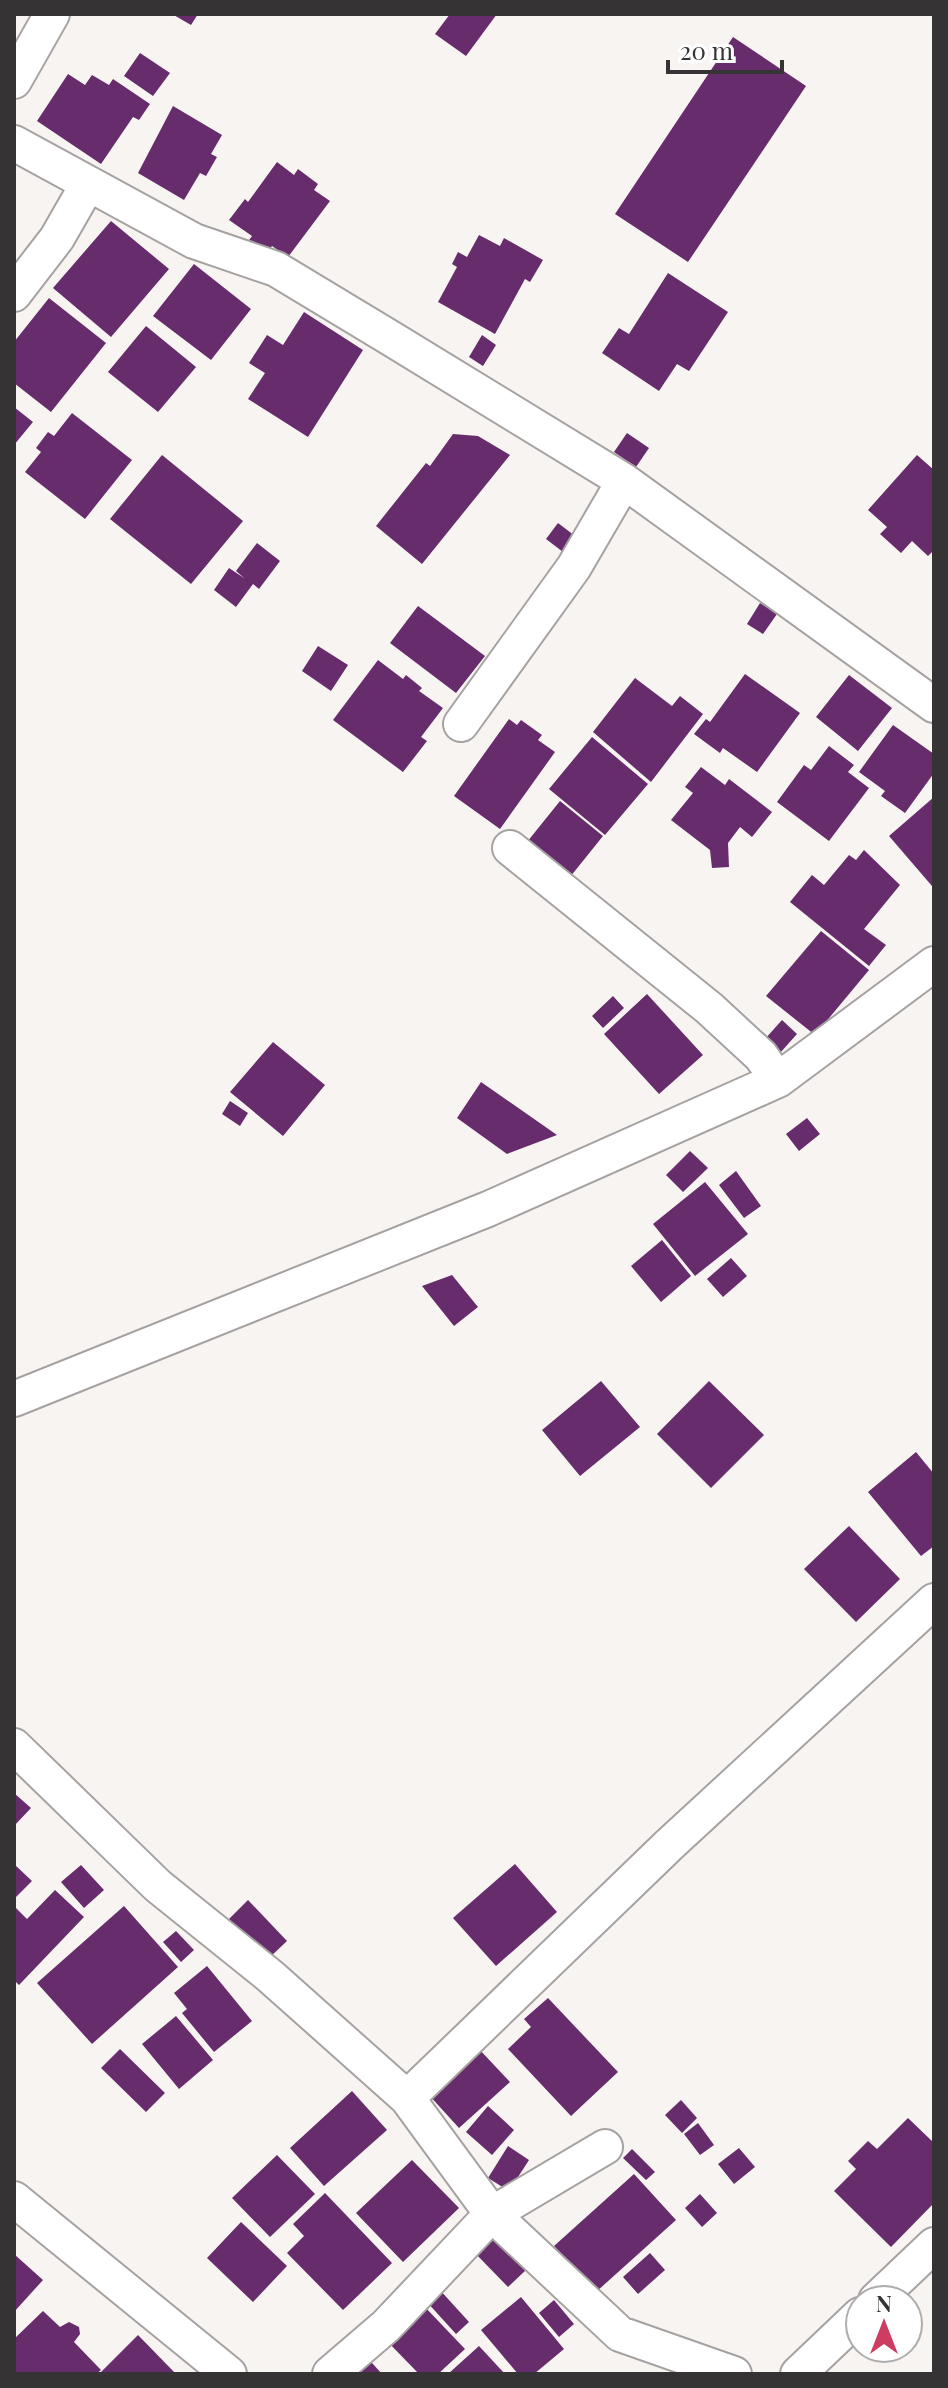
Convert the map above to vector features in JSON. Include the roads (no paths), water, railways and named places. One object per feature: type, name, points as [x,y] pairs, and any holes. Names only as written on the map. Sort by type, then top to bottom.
[{"type":"street","points":[[14,81],[52,14]]},
{"type":"street","points":[[14,143],[194,241],[276,269],[624,481],[934,705]]},
{"type":"street","points":[[14,294],[57,238],[88,184]]},
{"type":"street","points":[[461,724],[574,567],[624,481]]},
{"type":"street","points":[[510,848],[709,1008],[761,1056],[778,1080]]},
{"type":"street","points":[[14,1399],[474,1215],[778,1080],[934,964]]},
{"type":"street","points":[[407,2098],[670,1844],[934,1601]]},
{"type":"street","points":[[14,1746],[158,1886],[270,1976],[407,2098],[492,2214],[620,2334],[734,2374]]},
{"type":"street","points":[[330,2374],[386,2326],[492,2214],[605,2147]]},
{"type":"street","points":[[14,2199],[229,2374]]},
{"type":"street","points":[[893,2284],[934,2245]]},
{"type":"street","points":[[798,2374],[844,2330]]}]
